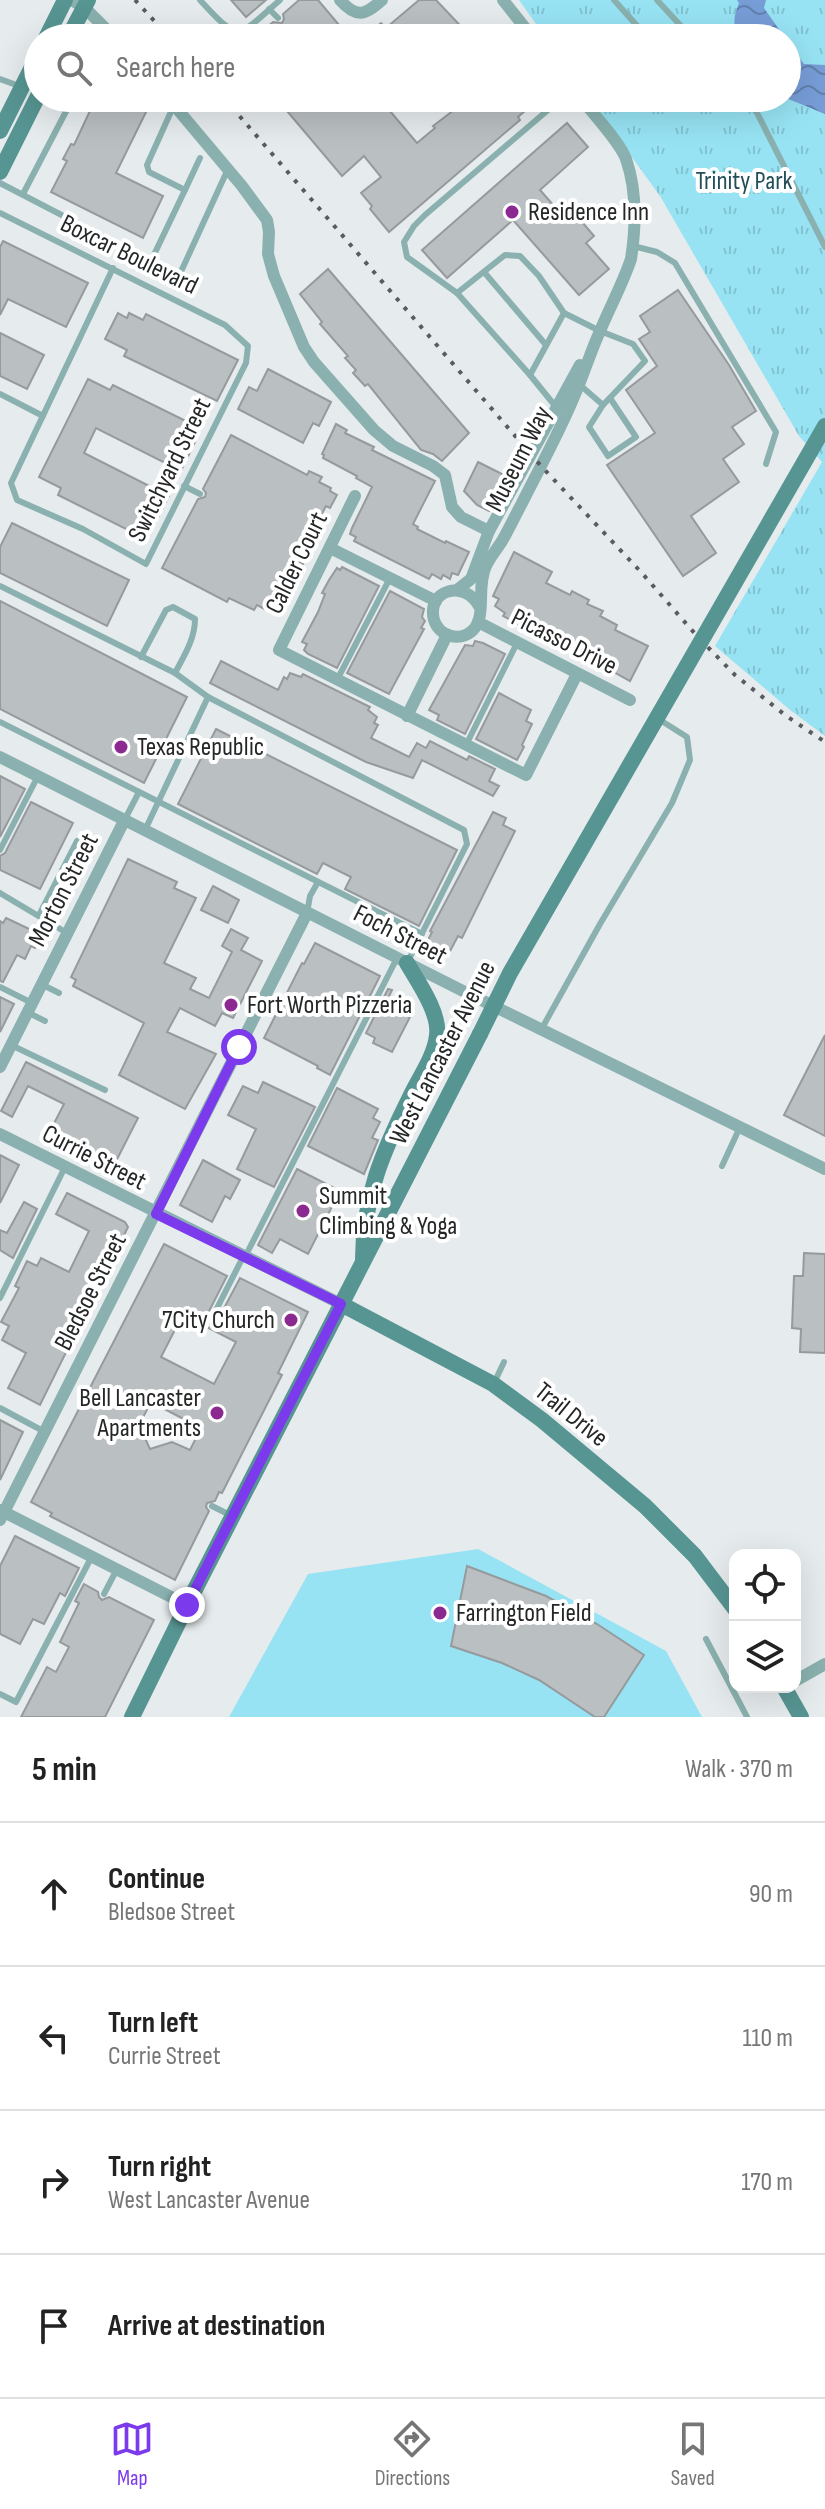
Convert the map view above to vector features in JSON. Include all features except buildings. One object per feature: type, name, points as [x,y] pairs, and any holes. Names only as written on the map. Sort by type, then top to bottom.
[{"type":"main road","points":[[58,24],[77,2]]},
{"type":"main road","points":[[72,24],[77,2]]},
{"type":"main road","points":[[0,131],[6,104],[24,83]]},
{"type":"main road","points":[[0,172],[30,112]]},
{"type":"main road","name":"West Lancaster Avenue","points":[[132,1717],[510,973],[825,426]]},
{"type":"main road","points":[[363,1263],[363,1227],[375,1175],[438,1033],[431,1005],[402,960]]},
{"type":"main road","name":"Trail Drive","points":[[341,1304],[493,1384],[542,1420],[645,1506],[695,1556],[729,1601]]},
{"type":"main road","points":[[788,1693],[801,1717]]},
{"type":"street","points":[[340,0],[351,11],[358,13],[371,10],[382,0]]},
{"type":"street","points":[[503,0],[522,24]]},
{"type":"street","points":[[77,2],[100,24]]},
{"type":"street","points":[[180,112],[267,220],[268,254],[274,276],[304,347],[314,362],[374,430],[393,446],[445,475],[452,507],[461,517],[489,531]]},
{"type":"street","name":"Museum Way","points":[[479,606],[485,567],[510,526],[579,385],[626,273],[633,246],[634,200],[625,157],[591,112]]},
{"type":"street","name":"Museum Way","points":[[457,590],[471,579],[489,531],[600,331]]},
{"type":"street","name":"Calder Court","points":[[337,680],[279,650],[355,496]]},
{"type":"street","points":[[330,548],[436,601]]},
{"type":"street","points":[[457,590],[469,593],[479,606],[481,615],[478,622],[472,632],[465,636],[447,635],[435,622],[433,612],[440,595],[457,590]]},
{"type":"street","name":"Picasso Drive","points":[[478,622],[630,700]]},
{"type":"street","points":[[407,716],[447,635]]},
{"type":"street","points":[[337,680],[526,775],[577,674]]},
{"type":"street","name":"Foch Street","points":[[0,757],[541,1030],[825,1169]]},
{"type":"street","name":"Morton Street","points":[[0,1067],[125,819]]},
{"type":"street","name":"Bledsoe Street","points":[[1,1514],[307,913]]},
{"type":"street","name":"Currie Street","points":[[0,1134],[341,1304]]},
{"type":"street","points":[[1,1514],[187,1605]]},
{"type":"street","points":[[801,1678],[825,1664]]},
{"type":"lane","points":[[200,0],[222,24]]},
{"type":"lane","points":[[253,24],[280,0]]},
{"type":"lane","points":[[614,0],[635,24]]},
{"type":"lane","points":[[657,0],[679,24]]},
{"type":"lane","points":[[269,9],[278,18]]},
{"type":"lane","points":[[0,79],[22,87]]},
{"type":"lane","points":[[23,194],[66,112]]},
{"type":"lane","points":[[167,112],[147,165],[149,172],[185,190]]},
{"type":"lane","points":[[546,112],[425,215],[404,242],[407,257],[457,293],[556,407]]},
{"type":"lane","points":[[757,112],[825,247]]},
{"type":"lane","points":[[151,261],[200,158]]},
{"type":"lane","points":[[0,183],[179,276],[228,169]]},
{"type":"lane","name":"Boxcar Boulevard","points":[[0,213],[225,325],[238,335]]},
{"type":"lane","points":[[633,246],[657,252],[675,263],[776,432],[766,464]]},
{"type":"lane","points":[[457,293],[505,255],[520,256],[539,276],[564,313],[633,344],[645,361],[603,405],[589,427],[608,456],[636,437],[610,398]]},
{"type":"lane","points":[[0,394],[43,416],[113,268]]},
{"type":"lane","points":[[484,272],[546,345]]},
{"type":"lane","points":[[530,375],[564,313]]},
{"type":"lane","name":"Switchyard Street","points":[[43,416],[11,483],[17,500],[83,529],[146,564],[246,363],[248,346],[238,335]]},
{"type":"lane","points":[[579,385],[603,405]]},
{"type":"lane","points":[[184,486],[200,494]]},
{"type":"lane","points":[[337,680],[390,578]]},
{"type":"lane","points":[[0,586],[175,673],[208,697],[464,830],[467,844],[422,934],[402,960],[210,1322]]},
{"type":"lane","points":[[141,657],[166,610],[173,607],[195,619],[190,644],[175,673]]},
{"type":"lane","points":[[466,745],[517,643]]},
{"type":"lane","points":[[145,830],[208,697]]},
{"type":"lane","points":[[541,1030],[672,803],[690,760],[687,737],[657,718]]},
{"type":"lane","points":[[0,722],[422,934]]},
{"type":"lane","points":[[0,850],[38,776]]},
{"type":"lane","points":[[125,819],[139,792]]},
{"type":"lane","points":[[39,915],[77,841]]},
{"type":"lane","points":[[307,913],[310,896],[318,882]]},
{"type":"lane","points":[[0,893],[67,933]]},
{"type":"lane","points":[[41,984],[59,993]]},
{"type":"lane","points":[[0,987],[45,1021]]},
{"type":"lane","points":[[11,1045],[105,1090]]},
{"type":"lane","points":[[722,1166],[740,1127]]},
{"type":"lane","points":[[0,1298],[65,1167]]},
{"type":"lane","points":[[493,1384],[504,1362]]},
{"type":"lane","points":[[0,1408],[45,1432]]},
{"type":"lane","points":[[212,1506],[232,1516]]},
{"type":"lane","points":[[0,1694],[16,1702],[92,1556]]},
{"type":"lane","points":[[104,1594],[117,1569]]},
{"type":"lane","points":[[706,1639],[747,1717]]},
{"type":"green space","name":"Trinity Park","points":[[519,0],[825,0],[825,736],[715,646],[822,462],[799,436],[660,196],[599,112],[801,112],[801,24],[536,24]]},
{"type":"green space","name":"Farrington Field","points":[[478,1549],[666,1651],[702,1717],[229,1717],[308,1574]]},
{"type":"water","points":[[737,0],[766,0],[764,8],[775,24],[735,24]]},
{"type":"water","points":[[801,60],[804,64],[825,65],[825,114],[801,104]]},
{"type":"railway","points":[[135,0],[157,24]]},
{"type":"railway","points":[[236,112],[541,466],[697,636],[735,675],[825,742]]},
{"type":"place","name":"Residence Inn","points":[[512,212]]},
{"type":"place","name":"Texas Republic","points":[[121,747]]},
{"type":"place","name":"Fort Worth Pizzeria","points":[[231,1005]]},
{"type":"place","name":"Summit Climbing & Yoga","points":[[303,1211]]},
{"type":"place","name":"7City Church","points":[[291,1320]]},
{"type":"place","name":"Bell Lancaster Apartments","points":[[217,1413]]},
{"type":"place","name":"Farrington Field","points":[[440,1613]]},
{"type":"route","points":[[187,1605],[341,1304],[156,1214],[239,1047]]}]
